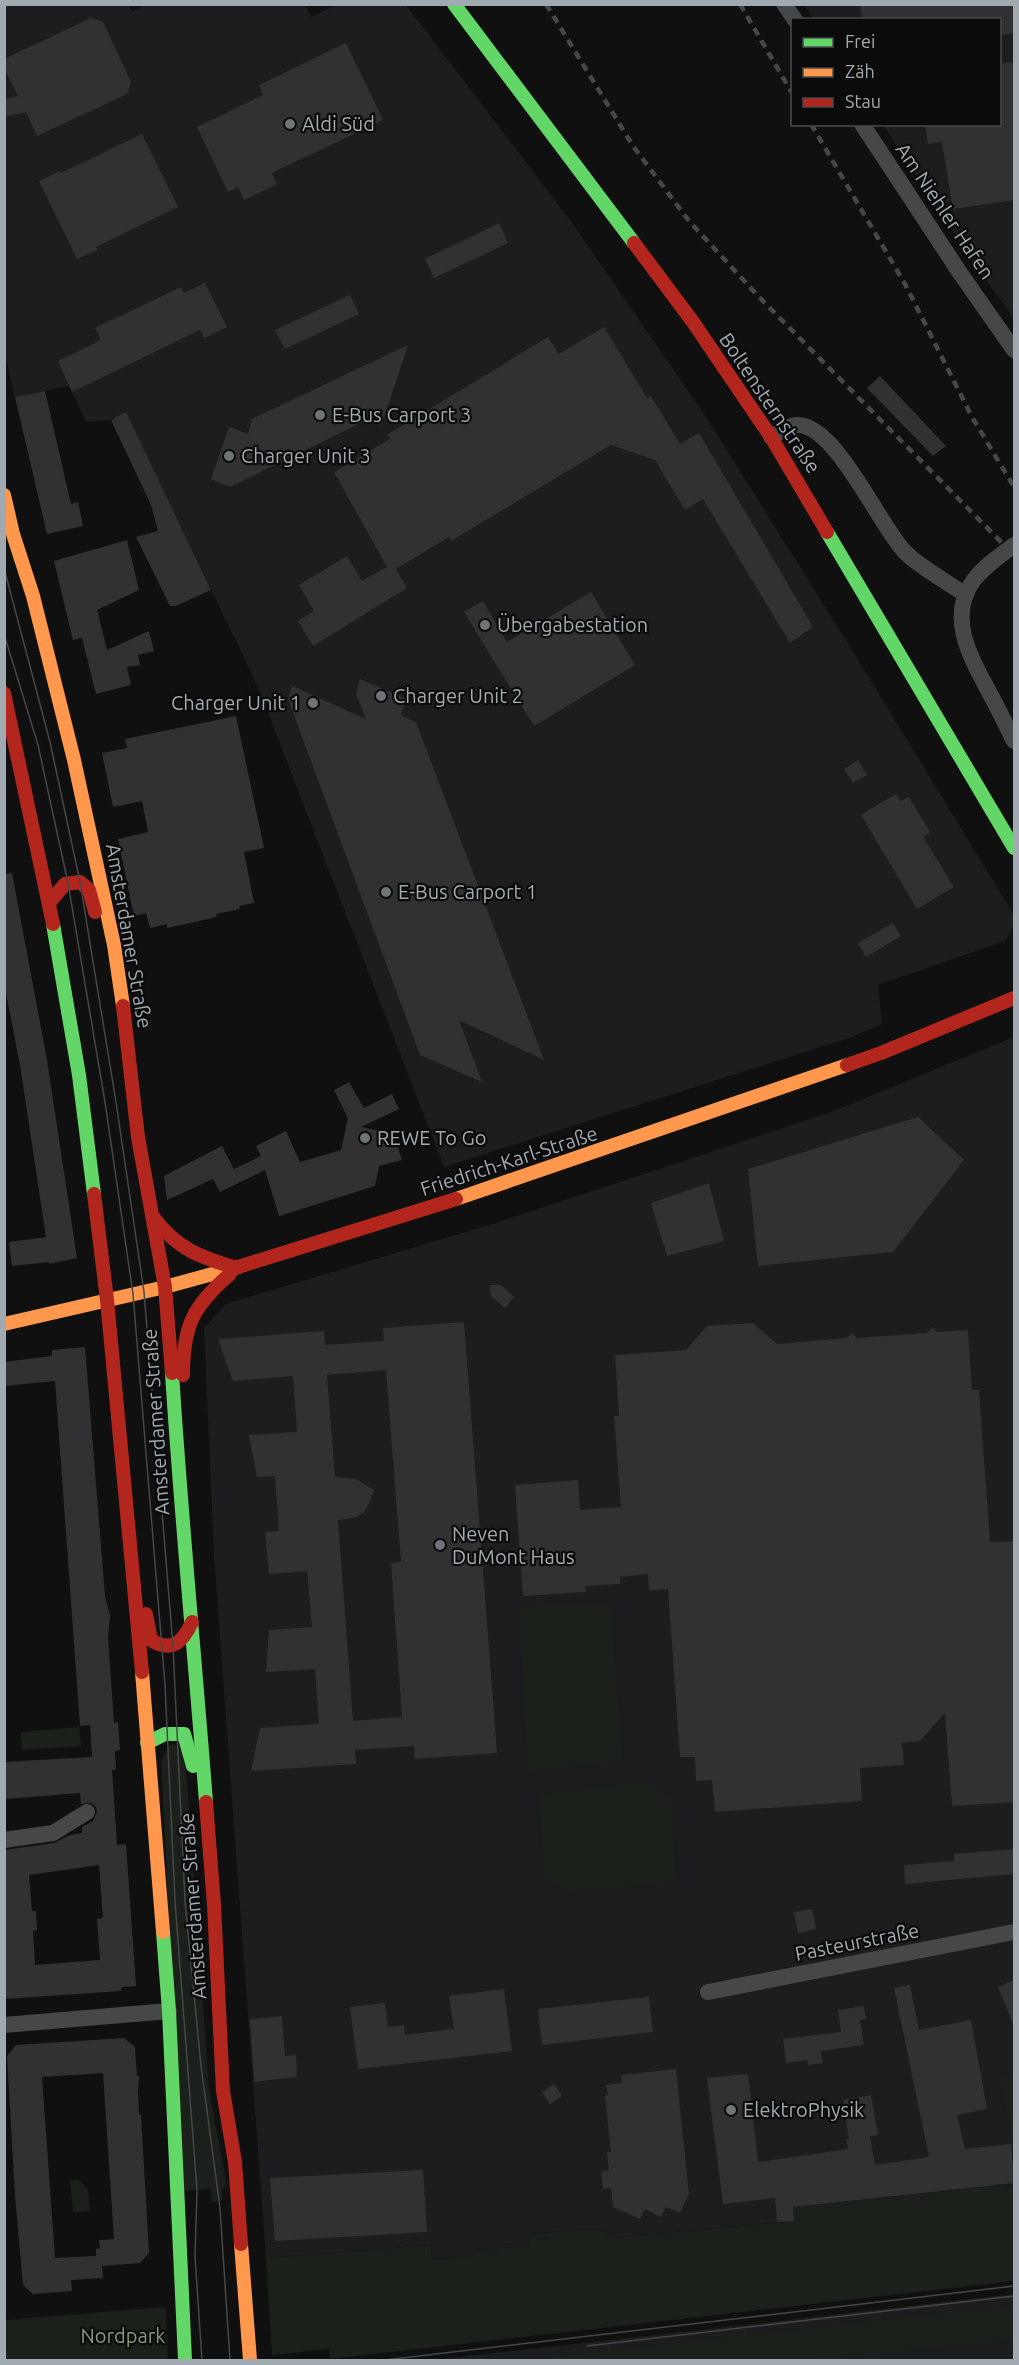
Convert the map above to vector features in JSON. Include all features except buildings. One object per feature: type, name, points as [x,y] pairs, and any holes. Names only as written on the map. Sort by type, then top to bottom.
[{"type":"main road","name":"Boltensternstraße","points":[[454,4],[693,322],[771,437],[1014,848]]},
{"type":"main road","name":"Amsterdamer Straße","points":[[4,495],[74,760],[114,945],[131,1064],[138,1137],[165,1287],[181,1516],[192,1622],[214,1905],[223,2091],[235,2162],[250,2361]]},
{"type":"main road","name":"Amsterdamer Straße","points":[[4,693],[49,903],[79,1075],[107,1300],[135,1596],[169,2011],[185,2361]]},
{"type":"main road","points":[[49,903],[60,886],[75,882],[85,885],[91,896],[99,929],[114,945]]},
{"type":"main road","name":"Friedrich-Karl-Straße","points":[[4,1324],[165,1287],[236,1268],[515,1181],[881,1053],[1014,999]]},
{"type":"main road","points":[[154,1218],[166,1236],[188,1253],[236,1268]]},
{"type":"main road","points":[[176,1429],[184,1411],[182,1353],[184,1334],[197,1305],[208,1292],[236,1268]]},
{"type":"main road","points":[[135,1596],[146,1609],[151,1640],[161,1646],[173,1646],[181,1642],[187,1635],[192,1622]]},
{"type":"main road","points":[[147,1743],[160,1734],[178,1732],[184,1734],[190,1751],[191,1764],[204,1777]]},
{"type":"street","points":[[784,4],[794,18]]},
{"type":"street","name":"Am Niehler Hafen","points":[[863,126],[960,273],[1014,350]]},
{"type":"street","points":[[771,437],[794,425],[803,426],[823,436],[847,466],[905,552],[966,595]]},
{"type":"street","points":[[1014,545],[972,582],[966,595],[961,626],[965,646],[1014,741]]},
{"type":"street","points":[[4,1840],[53,1833],[87,1812]]},
{"type":"street","name":"Pasteurstraße","points":[[708,1992],[1014,1932]]},
{"type":"street","points":[[4,2025],[169,2011]]},
{"type":"shaded area","points":[[147,4],[304,4],[311,17],[336,5],[406,5],[573,224],[708,420],[1014,915],[1014,925],[1005,941],[878,985],[882,1024],[852,1037],[444,1167],[258,687],[126,413],[111,420],[86,422],[69,386],[15,397],[4,352],[4,5],[128,5],[132,12]]},
{"type":"shaded area","points":[[804,5],[1014,5],[1014,319],[973,262],[884,126],[1001,126],[1001,18],[813,18]]},
{"type":"shaded area","points":[[1014,1037],[1014,2184],[793,2207],[794,2221],[618,2237],[595,2228],[529,2234],[529,2246],[473,2250],[474,2257],[432,2259],[431,2245],[266,2258],[214,1555],[204,1328],[226,1304],[496,1223],[834,1111]]},
{"type":"shaded area","points":[[1014,2294],[1014,2360],[433,2360]]},
{"type":"green space","points":[[611,1602],[623,1761],[528,1772],[518,1606]]},
{"type":"green space","points":[[79,1727],[81,1746],[22,1750],[21,1732]]},
{"type":"green space","points":[[173,1743],[185,1754],[209,2089],[227,2186],[222,2188],[223,2200],[212,2202],[211,2189],[183,2191],[161,1761]]},
{"type":"green space","points":[[644,1781],[672,1798],[676,1882],[568,1892],[552,1884],[544,1876],[539,1795]]},
{"type":"green space","points":[[1014,2074],[1014,2145],[999,2077]]},
{"type":"green space","points":[[70,2180],[78,2180],[88,2189],[90,2211],[73,2212]]},
{"type":"green space","points":[[1014,2184],[1014,2281],[330,2359],[329,2349],[272,2355],[266,2258],[431,2245],[432,2259],[473,2257],[473,2250],[529,2246],[528,2234],[595,2228],[618,2237],[794,2221],[793,2207]]},
{"type":"green space","name":"Nordpark","points":[[166,2307],[168,2360],[5,2360],[5,2320]]},
{"type":"green space","points":[[1014,2307],[1014,2341],[804,2360],[525,2360],[933,2314]]},
{"type":"tram line","points":[[4,568],[50,742],[80,882],[144,1292],[173,1646],[185,1901],[201,2066],[220,2208],[230,2360]]},
{"type":"tram line","points":[[4,634],[38,745],[68,883],[105,1102],[133,1294],[165,1685],[175,1901],[197,2190],[195,2257],[202,2360]]},
{"type":"tram line","points":[[385,2360],[1014,2286]]},
{"type":"tram line","points":[[587,2346],[1014,2296]]},
{"type":"railway","points":[[546,4],[633,146],[689,221],[759,297],[1014,555]]},
{"type":"railway","points":[[740,4],[791,91]]},
{"type":"railway","points":[[812,126],[905,284],[972,417],[1014,487]]},
{"type":"traffic: fast","points":[[454,4],[634,243]]},
{"type":"traffic: fast","points":[[827,532],[1014,848]]},
{"type":"traffic: fast","points":[[53,924],[79,1075],[94,1194]]},
{"type":"traffic: fast","points":[[172,1373],[206,1802]]},
{"type":"traffic: fast","points":[[147,1743],[165,1734],[184,1734],[193,1766]]},
{"type":"traffic: fast","points":[[163,1932],[169,2011],[185,2360]]},
{"type":"traffic: slow","points":[[4,495],[13,534],[33,596],[74,760],[114,945],[123,1006]]},
{"type":"traffic: slow","points":[[456,1199],[847,1065]]},
{"type":"traffic: slow","points":[[4,1324],[165,1287],[238,1267]]},
{"type":"traffic: slow","points":[[142,1672],[163,1932]]},
{"type":"traffic: slow","points":[[241,2244],[250,2360]]},
{"type":"traffic: jam","points":[[634,243],[693,322],[771,437],[827,532]]},
{"type":"traffic: jam","points":[[4,693],[53,924]]},
{"type":"traffic: jam","points":[[49,903],[65,884],[80,882],[89,890],[95,912]]},
{"type":"traffic: jam","points":[[847,1065],[1014,998]]},
{"type":"traffic: jam","points":[[123,1006],[138,1137],[165,1287],[172,1373]]},
{"type":"traffic: jam","points":[[94,1194],[107,1300],[142,1672]]},
{"type":"traffic: jam","points":[[238,1267],[456,1199]]},
{"type":"traffic: jam","points":[[154,1218],[181,1245],[211,1260],[236,1268]]},
{"type":"traffic: jam","points":[[183,1375],[185,1343],[193,1318],[207,1296],[230,1274]]},
{"type":"traffic: jam","points":[[146,1614],[151,1640],[158,1644],[171,1645],[181,1640],[192,1622]]},
{"type":"traffic: jam","points":[[206,1802],[214,1905],[223,2091],[235,2162],[241,2244]]},
{"type":"place","name":"Aldi Süd","points":[[290,124]]},
{"type":"place","name":"E-Bus Carport 3","points":[[320,415]]},
{"type":"place","name":"Charger Unit 3","points":[[229,456]]},
{"type":"place","name":"Übergabestation","points":[[485,625]]},
{"type":"place","name":"Charger Unit 2","points":[[381,696]]},
{"type":"place","name":"Charger Unit 1","points":[[313,703]]},
{"type":"place","name":"E-Bus Carport 1","points":[[386,892]]},
{"type":"place","name":"REWE To Go","points":[[365,1138]]},
{"type":"place","name":"Neven DuMont Haus","points":[[440,1545]]},
{"type":"place","name":"ElektroPhysik","points":[[731,2110]]}]
